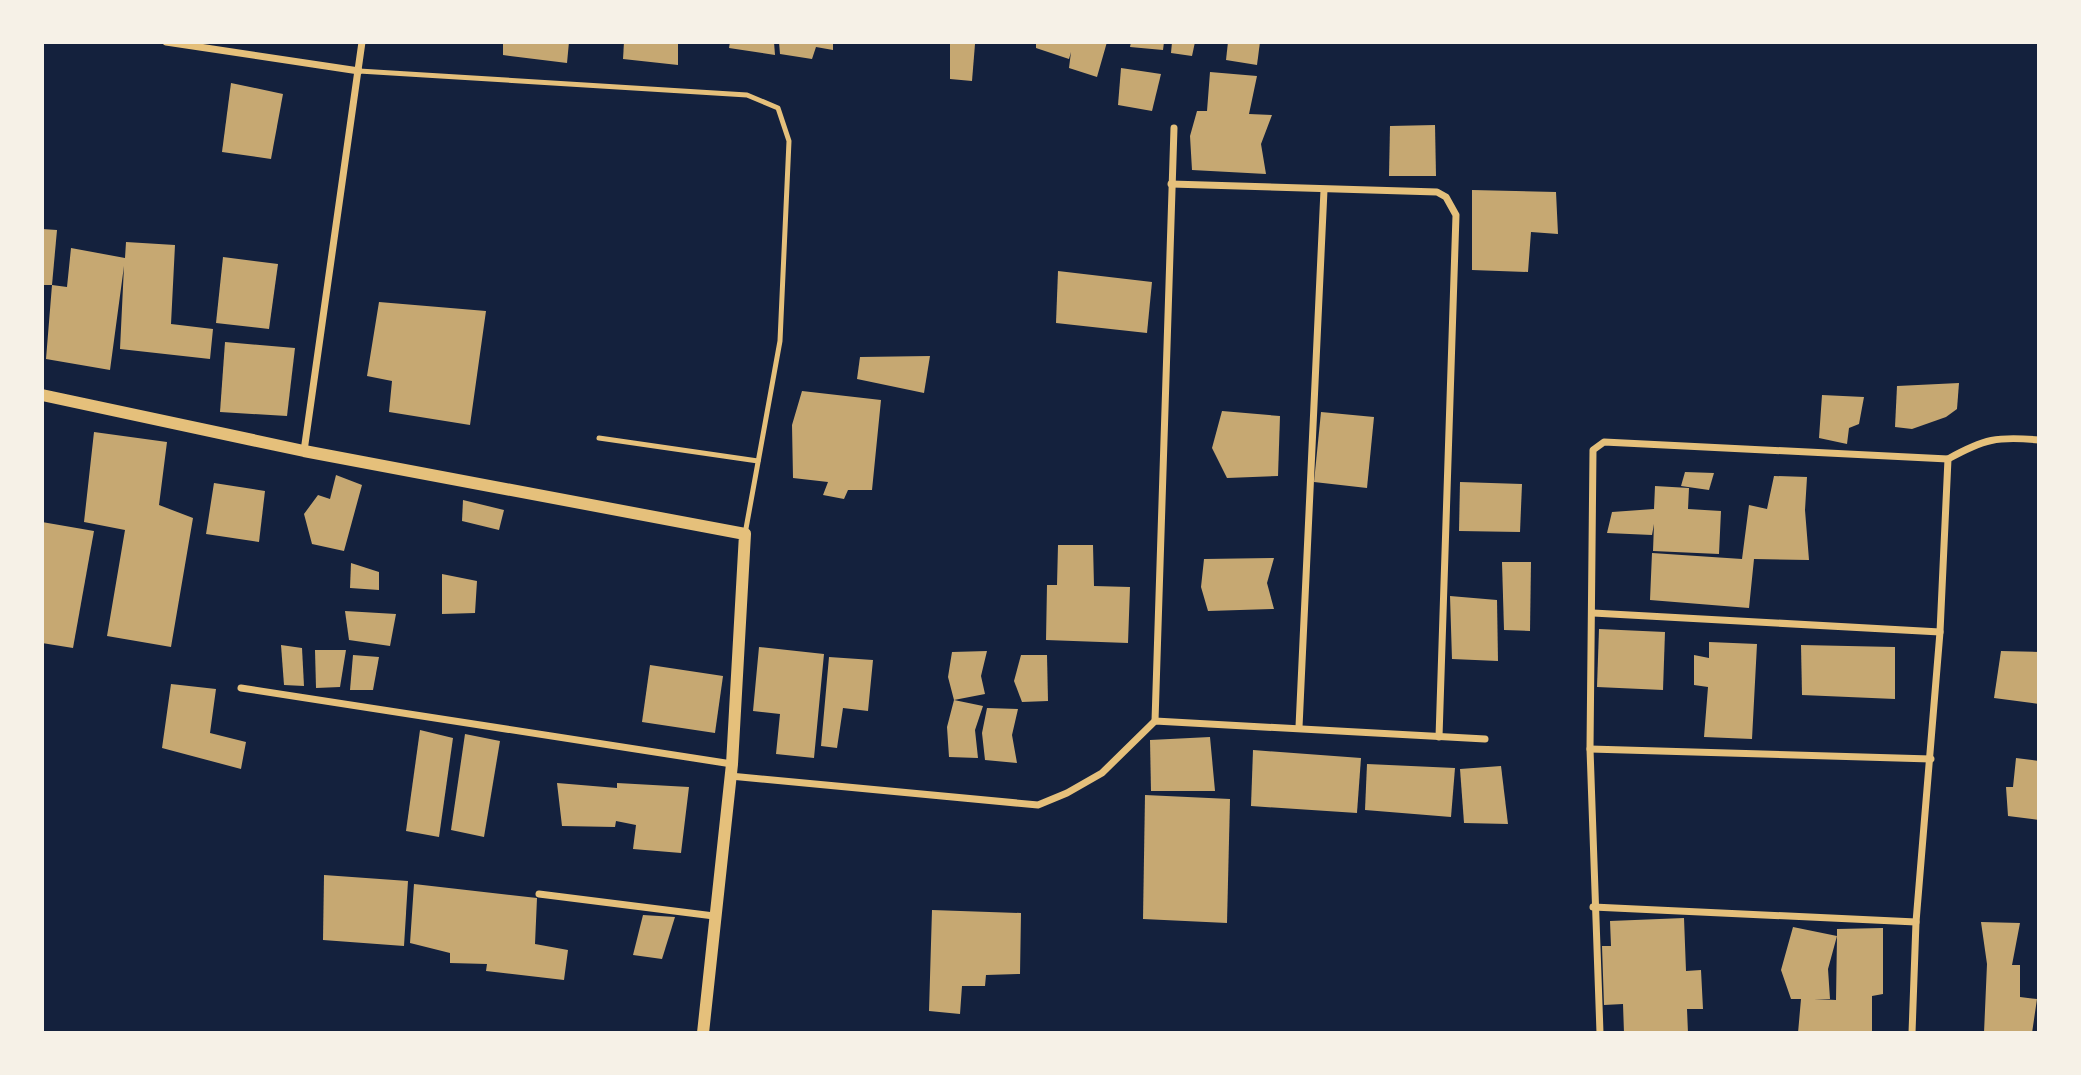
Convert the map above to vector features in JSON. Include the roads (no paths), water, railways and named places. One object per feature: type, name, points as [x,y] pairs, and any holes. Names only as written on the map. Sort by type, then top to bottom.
[{"type":"street","points":[[166,42],[359,71]]},
{"type":"street","points":[[304,451],[362,42]]},
{"type":"street","points":[[241,688],[731,770],[1038,805],[1067,793],[1102,773],[1155,721],[1174,128]]},
{"type":"street","points":[[1171,184],[1437,192],[1446,197],[1456,215],[1439,737]]},
{"type":"street","points":[[1299,727],[1324,190]]},
{"type":"street","points":[[42,395],[304,451],[746,534],[731,770],[704,1033]]},
{"type":"street","points":[[1600,1033],[1593,907],[1590,749],[1593,450],[1599,443],[1948,460],[1977,444],[2006,437],[2039,440]]},
{"type":"street","points":[[1912,1033],[1916,922],[1940,632],[1948,460]]},
{"type":"street","points":[[1593,613],[1940,632]]},
{"type":"street","points":[[1155,721],[1485,739]]},
{"type":"street","points":[[1590,749],[1931,760]]},
{"type":"street","points":[[539,894],[714,916]]},
{"type":"street","points":[[1593,907],[1916,922]]},
{"type":"lane","points":[[359,71],[747,95],[779,108],[789,141],[780,341],[746,534]]},
{"type":"lane","points":[[599,438],[758,461]]}]
